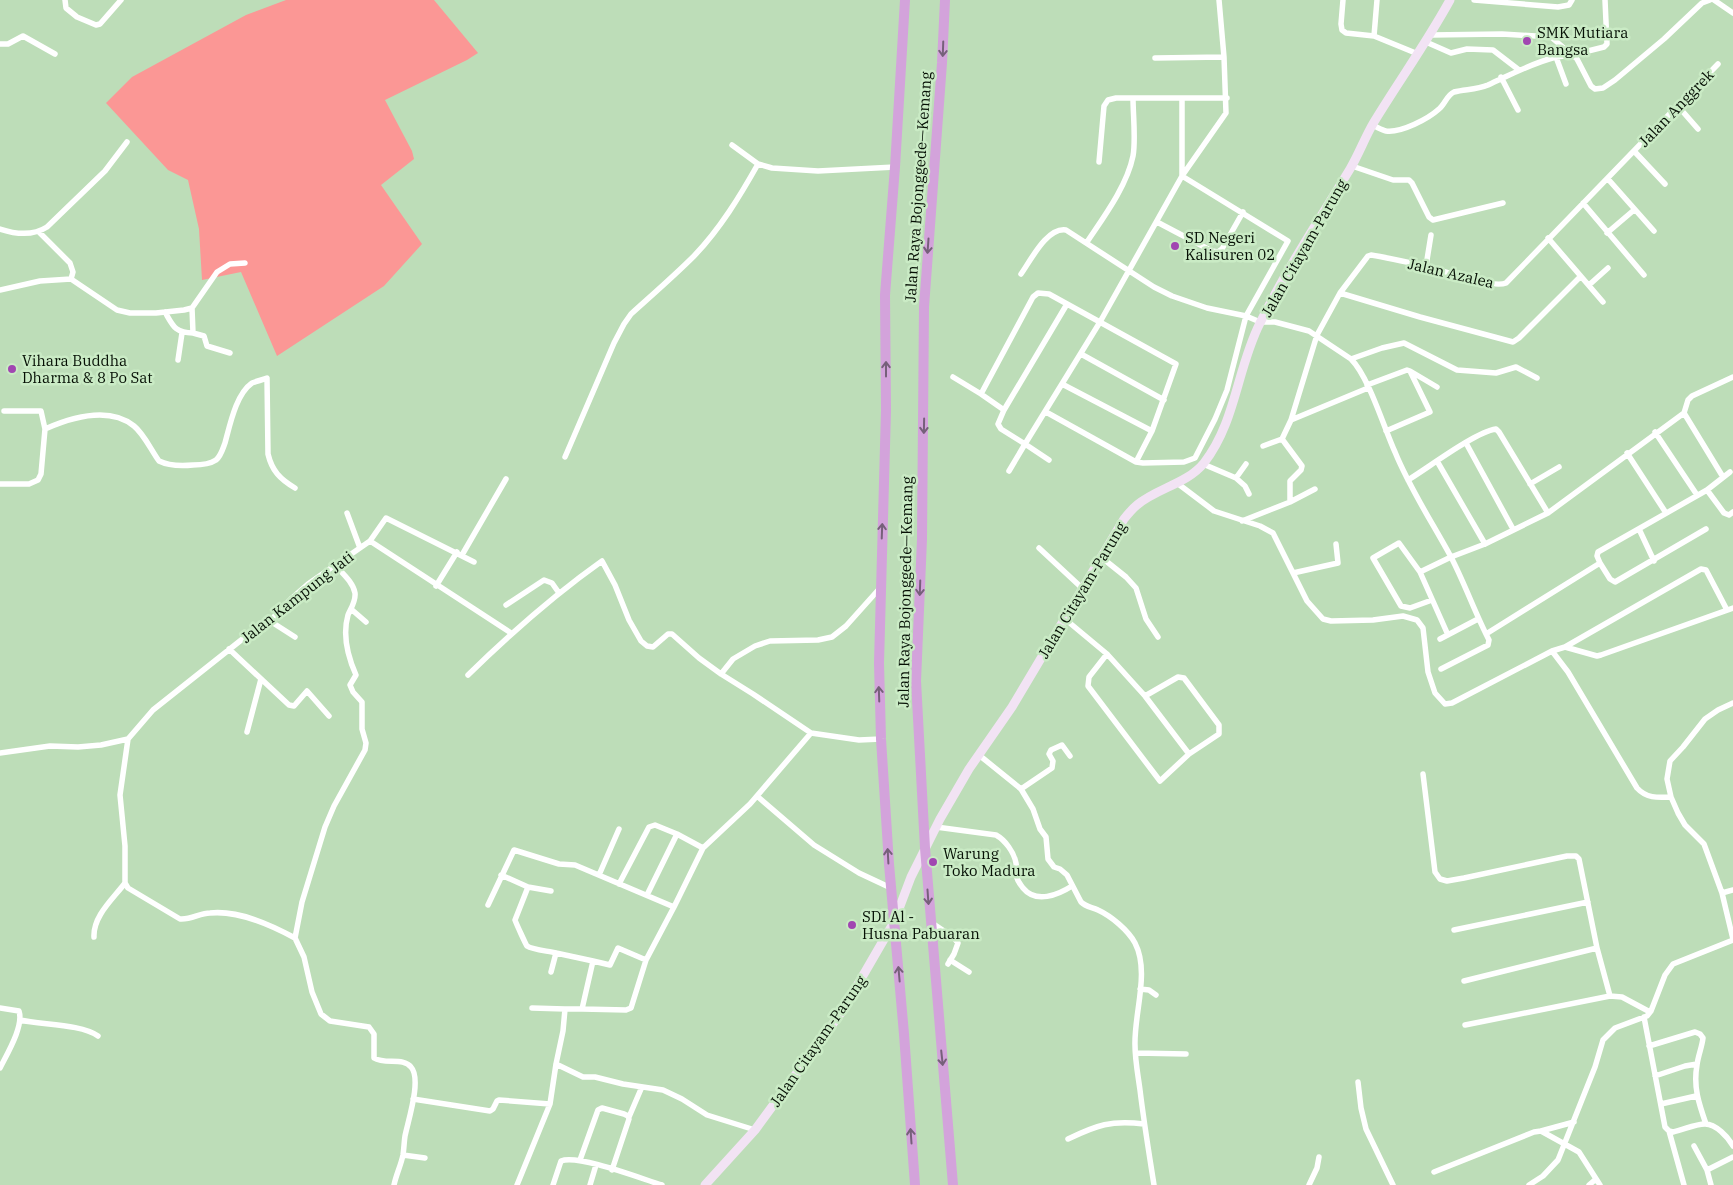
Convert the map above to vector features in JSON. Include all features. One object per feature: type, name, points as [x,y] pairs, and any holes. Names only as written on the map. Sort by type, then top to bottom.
[{"type":"highway","name":"Jalan Raya Bojonggede—Kemang","points":[[905,0],[896,167],[886,296],[886,410],[879,663],[881,739],[891,888],[915,1185]]},
{"type":"highway","name":"Jalan Raya Bojonggede—Kemang","points":[[945,0],[924,308],[922,530],[916,681],[930,922],[953,1185]]},
{"type":"main road","name":"Jalan Citayam-Parung","points":[[705,1185],[756,1130],[843,1010],[894,922],[925,848],[936,827],[979,755],[1012,707],[1124,519],[1136,506],[1154,494],[1177,483],[1204,464],[1229,417],[1248,348],[1260,322],[1308,237],[1352,166],[1372,125],[1450,0]]},
{"type":"street","points":[[65,0],[66,8],[77,17],[96,25],[100,24],[121,0]]},
{"type":"street","points":[[1009,471],[1100,322],[1182,176],[1224,117],[1226,98],[1219,0]]},
{"type":"street","points":[[1342,0],[1341,24],[1342,30],[1346,33],[1374,36],[1418,54]]},
{"type":"street","points":[[1374,36],[1377,0]]},
{"type":"street","points":[[1474,0],[1558,7],[1569,5],[1572,0]]},
{"type":"street","points":[[1372,125],[1389,131],[1404,128],[1432,115],[1440,109],[1454,92],[1471,90],[1487,85],[1519,70],[1556,57],[1604,47],[1607,44],[1605,0]]},
{"type":"street","points":[[1428,38],[1502,34],[1551,37],[1579,62],[1591,86],[1595,89],[1603,88],[1616,80],[1664,39],[1702,3],[1710,0]]},
{"type":"street","points":[[1714,0],[1733,13]]},
{"type":"street","points":[[0,44],[8,44],[23,36],[55,54]]},
{"type":"street","points":[[1428,38],[1451,53],[1467,50],[1496,51],[1504,60],[1519,70]]},
{"type":"street","points":[[1155,58],[1224,57]]},
{"type":"street","points":[[1556,57],[1566,84]]},
{"type":"street","name":"Jalan Anggrek","points":[[1634,151],[1718,64]]},
{"type":"street","points":[[1501,78],[1518,110]]},
{"type":"street","points":[[1099,162],[1105,102],[1116,98],[1226,98]]},
{"type":"street","points":[[1087,242],[1113,201],[1130,165],[1133,151],[1134,98]]},
{"type":"street","points":[[1182,98],[1182,176]]},
{"type":"street","points":[[1677,105],[1698,129]]},
{"type":"street","points":[[0,229],[17,233],[39,232],[62,214],[105,171],[127,142]]},
{"type":"street","points":[[732,146],[758,164],[772,168],[800,171],[896,167]]},
{"type":"street","points":[[1634,151],[1665,184]]},
{"type":"street","name":"Jalan Azalea","points":[[1282,439],[1291,420],[1317,335],[1340,294],[1370,255],[1426,266],[1483,282],[1502,285],[1510,280],[1548,238],[1634,151]]},
{"type":"street","points":[[566,457],[624,324],[632,314],[694,256],[715,231],[748,183],[758,164]]},
{"type":"street","points":[[1352,166],[1394,180],[1409,180],[1429,217],[1433,220],[1503,203]]},
{"type":"street","points":[[1046,412],[1136,462],[1184,462],[1195,458],[1224,397],[1246,316],[1288,241],[1182,176]]},
{"type":"street","points":[[1608,179],[1654,231]]},
{"type":"street","points":[[1584,203],[1607,233],[1644,275]]},
{"type":"street","points":[[1607,233],[1634,210]]},
{"type":"street","points":[[1157,222],[1212,251],[1218,252],[1222,249],[1243,212]]},
{"type":"street","points":[[1021,274],[1049,235],[1066,230],[1154,287],[1181,300],[1207,308],[1246,316],[1260,322],[1283,324],[1309,331],[1351,359],[1368,386],[1408,480],[1451,557],[1489,640],[1488,645],[1441,669]]},
{"type":"street","points":[[39,232],[70,264],[73,272],[71,279]]},
{"type":"street","points":[[1426,266],[1432,235]]},
{"type":"street","points":[[1548,238],[1603,302]]},
{"type":"street","points":[[193,333],[192,308],[217,272],[230,264],[245,263]]},
{"type":"street","points":[[1589,285],[1608,268]]},
{"type":"street","points":[[1340,294],[1513,342],[1580,277]]},
{"type":"street","points":[[0,290],[40,281],[71,279],[117,310],[141,313],[192,308]]},
{"type":"street","points":[[981,394],[1033,297],[1038,293],[1046,293],[1175,362],[1176,366],[1152,431],[1136,462]]},
{"type":"street","points":[[1049,460],[998,427],[998,424],[1004,410],[1067,304]]},
{"type":"street","points":[[165,312],[171,323],[182,333],[204,336],[207,346],[230,354]]},
{"type":"street","points":[[178,360],[182,333]]},
{"type":"street","points":[[1351,359],[1382,348],[1404,343],[1457,370],[1496,373],[1518,368],[1537,378]]},
{"type":"street","points":[[1081,354],[1164,400]]},
{"type":"street","points":[[1291,420],[1407,370],[1437,387]]},
{"type":"street","points":[[1386,431],[1430,412],[1410,371]]},
{"type":"street","points":[[953,377],[1004,410]]},
{"type":"street","points":[[1420,572],[1548,513],[1655,432],[1684,413],[1688,400],[1692,396],[1733,377]]},
{"type":"street","points":[[45,429],[64,421],[79,418],[94,416],[120,418],[134,426],[159,460],[169,464],[199,465],[218,459],[233,414],[247,388],[253,383],[267,378],[268,454],[270,464],[282,480],[295,488]]},
{"type":"street","points":[[1062,384],[1152,431]]},
{"type":"street","points":[[0,484],[29,484],[40,478],[45,429],[41,411],[4,411]]},
{"type":"street","points":[[1684,413],[1723,477]]},
{"type":"street","points":[[1408,480],[1466,443],[1491,430],[1497,430],[1548,513]]},
{"type":"street","points":[[1655,432],[1697,495]]},
{"type":"street","points":[[1262,446],[1282,439],[1302,466],[1301,470],[1290,481],[1290,502]]},
{"type":"street","points":[[1466,443],[1513,529]]},
{"type":"street","points":[[1628,453],[1666,513]]},
{"type":"street","points":[[1438,461],[1484,544]]},
{"type":"street","points":[[1204,464],[1236,478],[1245,486],[1249,494]]},
{"type":"street","points":[[1236,478],[1246,464]]},
{"type":"street","points":[[1530,484],[1559,467]]},
{"type":"street","points":[[1706,529],[1654,561],[1613,582],[1597,556],[1598,552],[1707,490],[1730,472]]},
{"type":"street","points":[[436,586],[506,479]]},
{"type":"street","points":[[1177,483],[1214,511],[1266,528],[1273,533],[1307,601],[1317,615],[1325,620],[1374,620],[1403,616],[1417,620],[1423,628],[1428,672],[1435,693],[1445,704],[1452,703],[1552,651],[1564,647],[1701,569],[1706,570],[1730,609],[1597,656],[1564,647]]},
{"type":"street","points":[[1242,521],[1290,502],[1315,489]]},
{"type":"street","points":[[1707,490],[1724,513],[1729,515],[1733,512]]},
{"type":"street","points":[[347,513],[360,548]]},
{"type":"street","points":[[474,562],[388,518],[383,521],[370,541],[510,634]]},
{"type":"street","points":[[1639,529],[1654,561]]},
{"type":"street","name":"Jalan Kampung Jati","points":[[128,739],[153,710],[229,649],[270,621],[296,595],[370,541]]},
{"type":"street","points":[[1432,600],[1410,608],[1401,606],[1373,558],[1399,543],[1420,572],[1448,635]]},
{"type":"street","points":[[1293,573],[1338,562],[1336,544]]},
{"type":"street","points":[[1039,548],[1082,588]]},
{"type":"street","points":[[1100,557],[1126,577],[1136,588],[1146,619],[1158,637]]},
{"type":"street","points":[[468,675],[510,634],[559,593],[602,561],[640,641],[647,646],[652,647],[672,634],[699,658],[721,674],[811,733],[853,739],[881,739]]},
{"type":"street","points":[[1486,634],[1600,563]]},
{"type":"street","points":[[335,565],[353,587],[355,598],[346,625],[346,638],[350,661],[356,675],[350,685],[353,692],[362,702],[362,729],[366,746],[325,827],[302,902],[295,938],[304,957],[312,992],[321,1014],[330,1021],[371,1028],[374,1034],[374,1058],[380,1061],[404,1063],[410,1065],[413,1070],[415,1083],[413,1099],[403,1155],[394,1185]]},
{"type":"street","points":[[506,604],[544,580],[552,583],[559,593]]},
{"type":"street","points":[[721,674],[746,649],[755,646],[770,642],[818,640],[832,637],[846,626],[881,586]]},
{"type":"street","points":[[351,608],[366,622]]},
{"type":"street","points":[[1065,619],[1107,654],[1145,696],[1190,754]]},
{"type":"street","points":[[1440,639],[1478,619]]},
{"type":"street","points":[[270,621],[295,636]]},
{"type":"street","points":[[229,649],[289,704],[294,706],[307,691],[329,716]]},
{"type":"street","points":[[1552,651],[1568,672],[1637,788],[1643,795],[1671,797]]},
{"type":"street","points":[[1107,654],[1089,677],[1088,686],[1158,780],[1162,780],[1190,754],[1219,734],[1219,725],[1186,679],[1178,677],[1145,696]]},
{"type":"street","points":[[247,732],[261,679]]},
{"type":"street","points":[[1529,1185],[1550,1171],[1558,1160],[1606,1035],[1615,1028],[1644,1017],[1650,1012],[1665,975],[1673,964],[1733,939],[1722,893],[1704,844],[1685,825],[1671,797],[1668,779],[1670,761],[1705,719],[1733,703]]},
{"type":"street","points":[[532,1008],[630,1008],[646,960],[703,848],[757,796],[811,733]]},
{"type":"street","points":[[0,753],[50,746],[78,747],[101,745],[128,739],[120,794],[125,840],[125,883],[98,918],[94,937]]},
{"type":"street","points":[[1021,789],[1052,768],[1053,761],[1050,750],[1062,745],[1070,756]]},
{"type":"street","points":[[979,755],[1021,789],[1033,809],[1040,829],[1046,837],[1048,859],[1054,867],[1067,875],[1084,906],[1106,914],[1135,943],[1139,957],[1140,989],[1135,1035],[1136,1053],[1144,1124],[1154,1185]]},
{"type":"street","points":[[1422,774],[1435,872],[1440,879],[1447,881],[1572,856],[1580,859],[1597,948],[1610,996]]},
{"type":"street","points":[[757,796],[814,845],[859,872],[891,888]]},
{"type":"street","points":[[619,884],[649,827],[655,825],[703,848]]},
{"type":"street","points":[[936,827],[996,835],[999,837],[1014,855],[1017,879],[1027,893],[1036,897],[1061,893],[1072,886]]},
{"type":"street","points":[[598,875],[619,829]]},
{"type":"street","points":[[647,895],[677,834]]},
{"type":"street","points":[[488,905],[514,850],[559,864],[575,865],[674,907]]},
{"type":"street","points":[[502,875],[528,887],[551,891]]},
{"type":"street","points":[[125,883],[135,893],[152,901],[180,919],[190,919],[218,912],[259,921],[295,938]]},
{"type":"street","points":[[528,887],[515,920],[522,934],[523,941],[528,947],[610,965],[618,948],[646,960]]},
{"type":"street","points":[[1722,893],[1733,890]]},
{"type":"street","points":[[1454,930],[1588,902]]},
{"type":"street","points":[[930,922],[953,937],[958,943],[949,962],[969,972]]},
{"type":"street","points":[[1464,981],[1597,948]]},
{"type":"street","points":[[550,972],[556,953]]},
{"type":"street","points":[[582,1009],[593,961]]},
{"type":"street","points":[[1140,989],[1149,990],[1156,995]]},
{"type":"street","points":[[1465,1025],[1610,996],[1622,997],[1650,1012]]},
{"type":"street","points":[[0,1008],[19,1011],[20,1020],[14,1040],[0,1068]]},
{"type":"street","points":[[517,1185],[550,1104],[565,1009]]},
{"type":"street","points":[[1644,1017],[1665,1127],[1668,1131],[1684,1185]]},
{"type":"street","points":[[20,1020],[92,1031],[98,1036]]},
{"type":"street","points":[[1649,1046],[1695,1032],[1703,1038],[1697,1064],[1696,1096],[1706,1124]]},
{"type":"street","points":[[1136,1053],[1186,1054]]},
{"type":"street","points":[[556,1064],[583,1077],[595,1077],[663,1090],[682,1099],[707,1115],[756,1130]]},
{"type":"street","points":[[1655,1076],[1697,1064]]},
{"type":"street","points":[[1358,1082],[1366,1129],[1393,1185]]},
{"type":"street","points":[[612,1170],[629,1118],[641,1089]]},
{"type":"street","points":[[1661,1104],[1696,1096]]},
{"type":"street","points":[[413,1099],[490,1111],[499,1100],[550,1104]]},
{"type":"street","points":[[580,1160],[598,1110],[602,1108],[624,1114],[629,1118]]},
{"type":"street","points":[[1068,1139],[1092,1128],[1114,1122],[1144,1124]]},
{"type":"street","points":[[1434,1172],[1534,1132],[1574,1122]]},
{"type":"street","points":[[1668,1131],[1673,1132],[1706,1124],[1722,1133],[1733,1146]]},
{"type":"street","points":[[1542,1131],[1579,1152],[1598,1182],[1589,1185]]},
{"type":"street","points":[[1694,1146],[1707,1170],[1711,1185]]},
{"type":"street","points":[[403,1155],[425,1158]]},
{"type":"street","points":[[1707,1170],[1733,1157]]},
{"type":"street","points":[[1309,1185],[1317,1168],[1319,1158]]},
{"type":"street","points":[[553,1185],[561,1161],[565,1159],[580,1160],[662,1185]]},
{"type":"street","points":[[590,1185],[596,1165]]},
{"type":"shaded area","points":[[286,0],[434,0],[478,53],[385,100],[412,151],[414,159],[381,185],[422,244],[384,286],[277,356],[241,272],[202,280],[199,229],[188,180],[168,170],[106,103],[132,77],[246,15]]},
{"type":"place","name":"SMK Mutiara Bangsa","points":[[1527,41]]},
{"type":"place","name":"SD Negeri Kalisuren 02","points":[[1175,246]]},
{"type":"place","name":"Vihara Buddha Dharma & 8 Po Sat","points":[[12,369]]},
{"type":"place","name":"Warung Toko Madura","points":[[933,862]]},
{"type":"place","name":"SDI Al - Husna Pabuaran","points":[[852,925]]}]
